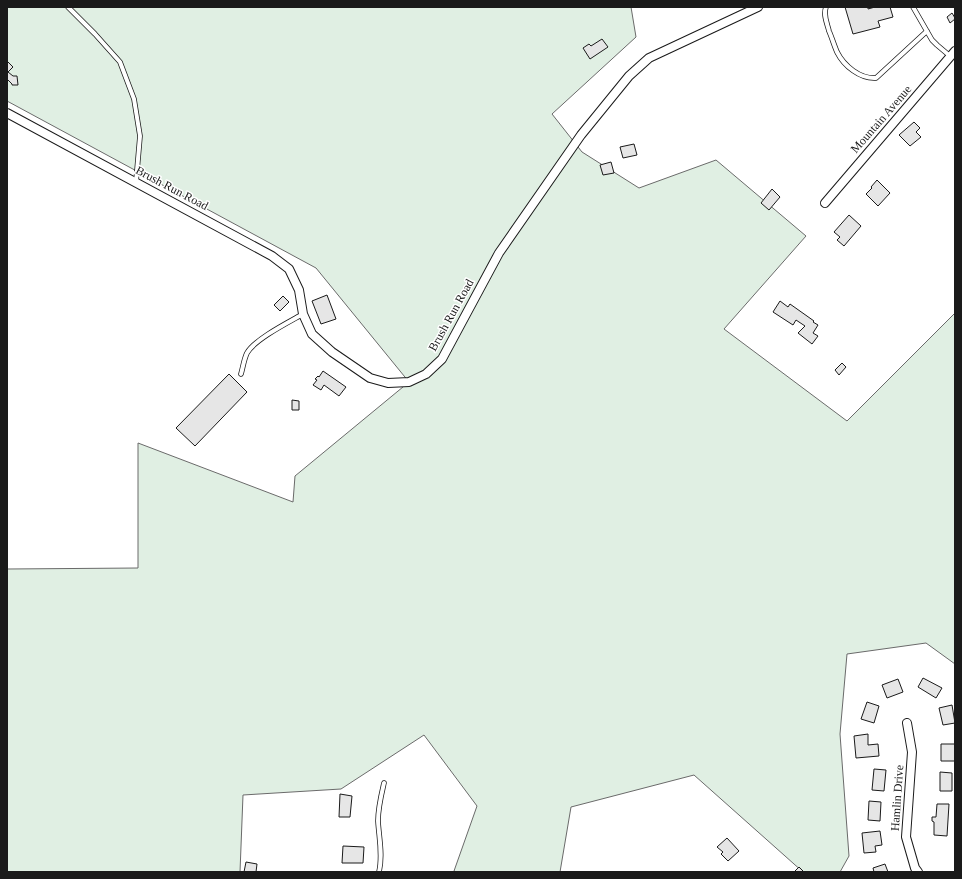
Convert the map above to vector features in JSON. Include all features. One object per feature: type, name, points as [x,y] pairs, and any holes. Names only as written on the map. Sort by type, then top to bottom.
[{"type":"street","name":"Brush Run Road","points":[[7,113],[272,256],[289,268],[299,290],[303,314],[312,334],[332,352],[370,378],[388,383],[409,382],[426,374],[442,359],[499,253],[581,135],[629,76],[650,58],[758,7]]},
{"type":"street","name":"Mountain Avenue","points":[[825,203],[953,53]]},
{"type":"street","name":"Hamlin Drive","points":[[907,724],[912,752],[906,837],[918,872]]},
{"type":"lane","points":[[68,7],[120,62],[134,99],[140,136],[136,182]]},
{"type":"lane","points":[[826,7],[824,18],[837,52],[854,72],[869,78],[876,78],[927,31]]},
{"type":"lane","points":[[913,7],[932,40],[937,45],[953,53]]},
{"type":"lane","points":[[241,374],[246,354],[251,346],[279,327],[303,314]]},
{"type":"lane","points":[[379,872],[381,849],[378,821],[384,783]]},
{"type":"green space","points":[[7,7],[631,7],[636,37],[552,114],[582,152],[639,188],[716,160],[806,236],[724,329],[847,421],[955,313],[955,664],[926,643],[847,654],[840,734],[849,856],[840,872],[803,872],[694,775],[571,807],[560,872],[457,872],[454,871],[477,806],[424,735],[341,789],[243,795],[240,872],[7,872],[7,569],[138,568],[138,443],[293,502],[295,476],[409,382],[316,268],[7,101]]},
{"type":"building","points":[[845,7],[868,7],[868,9],[875,7],[890,7],[893,17],[878,21],[880,27],[853,34]]},
{"type":"building","points":[[952,13],[955,19],[950,23],[947,17]]},
{"type":"building","points":[[602,39],[608,47],[590,59],[583,48],[589,44],[591,46]]},
{"type":"building","points":[[8,62],[13,67],[8,72],[13,76],[17,76],[18,85],[12,85],[7,79]]},
{"type":"building","points":[[914,122],[920,128],[916,132],[921,137],[910,146],[899,135]]},
{"type":"building","points":[[634,144],[637,155],[623,158],[620,147]]},
{"type":"building","points":[[611,162],[614,173],[603,175],[600,165]]},
{"type":"building","points":[[877,180],[890,193],[878,206],[866,194]]},
{"type":"building","points":[[772,189],[780,197],[769,210],[761,203]]},
{"type":"building","points":[[849,215],[861,226],[844,246],[837,240],[840,237],[834,232]]},
{"type":"building","points":[[327,295],[336,319],[321,324],[312,301]]},
{"type":"building","points":[[283,296],[289,302],[280,311],[274,305]]},
{"type":"building","points":[[780,301],[788,307],[790,304],[818,325],[813,333],[818,336],[812,344],[798,333],[805,326],[796,320],[793,325],[773,312]]},
{"type":"building","points":[[842,363],[846,367],[839,375],[835,370]]},
{"type":"building","points":[[323,371],[346,387],[339,396],[324,385],[321,390],[313,385],[317,380],[315,379],[318,376],[319,377]]},
{"type":"building","points":[[229,374],[247,392],[195,446],[176,428]]},
{"type":"building","points":[[292,400],[299,401],[299,410],[292,410]]},
{"type":"building","points":[[923,678],[942,688],[936,698],[918,687]]},
{"type":"building","points":[[898,679],[903,692],[887,698],[882,685]]},
{"type":"building","points":[[867,702],[879,706],[874,723],[861,719]]},
{"type":"building","points":[[952,705],[955,723],[943,725],[939,708]]},
{"type":"building","points":[[868,734],[868,745],[878,744],[879,756],[856,758],[854,736]]},
{"type":"building","points":[[941,744],[955,744],[955,761],[941,761]]},
{"type":"building","points":[[874,769],[886,770],[884,791],[872,790]]},
{"type":"building","points":[[940,772],[952,773],[952,791],[940,791]]},
{"type":"building","points":[[340,794],[352,796],[350,817],[339,817]]},
{"type":"building","points":[[869,801],[881,802],[880,821],[868,820]]},
{"type":"building","points":[[937,804],[949,804],[947,836],[934,835],[934,822],[932,821],[932,817],[936,817]]},
{"type":"building","points":[[880,831],[882,845],[875,846],[876,852],[864,853],[862,833]]},
{"type":"building","points":[[727,838],[739,851],[728,861],[721,854],[723,852],[717,847]]},
{"type":"building","points":[[343,846],[364,847],[363,863],[342,863]]},
{"type":"building","points":[[246,862],[257,864],[256,872],[244,872]]},
{"type":"building","points":[[885,864],[888,872],[874,872],[873,868]]},
{"type":"building","points":[[799,867],[804,872],[794,872]]}]
